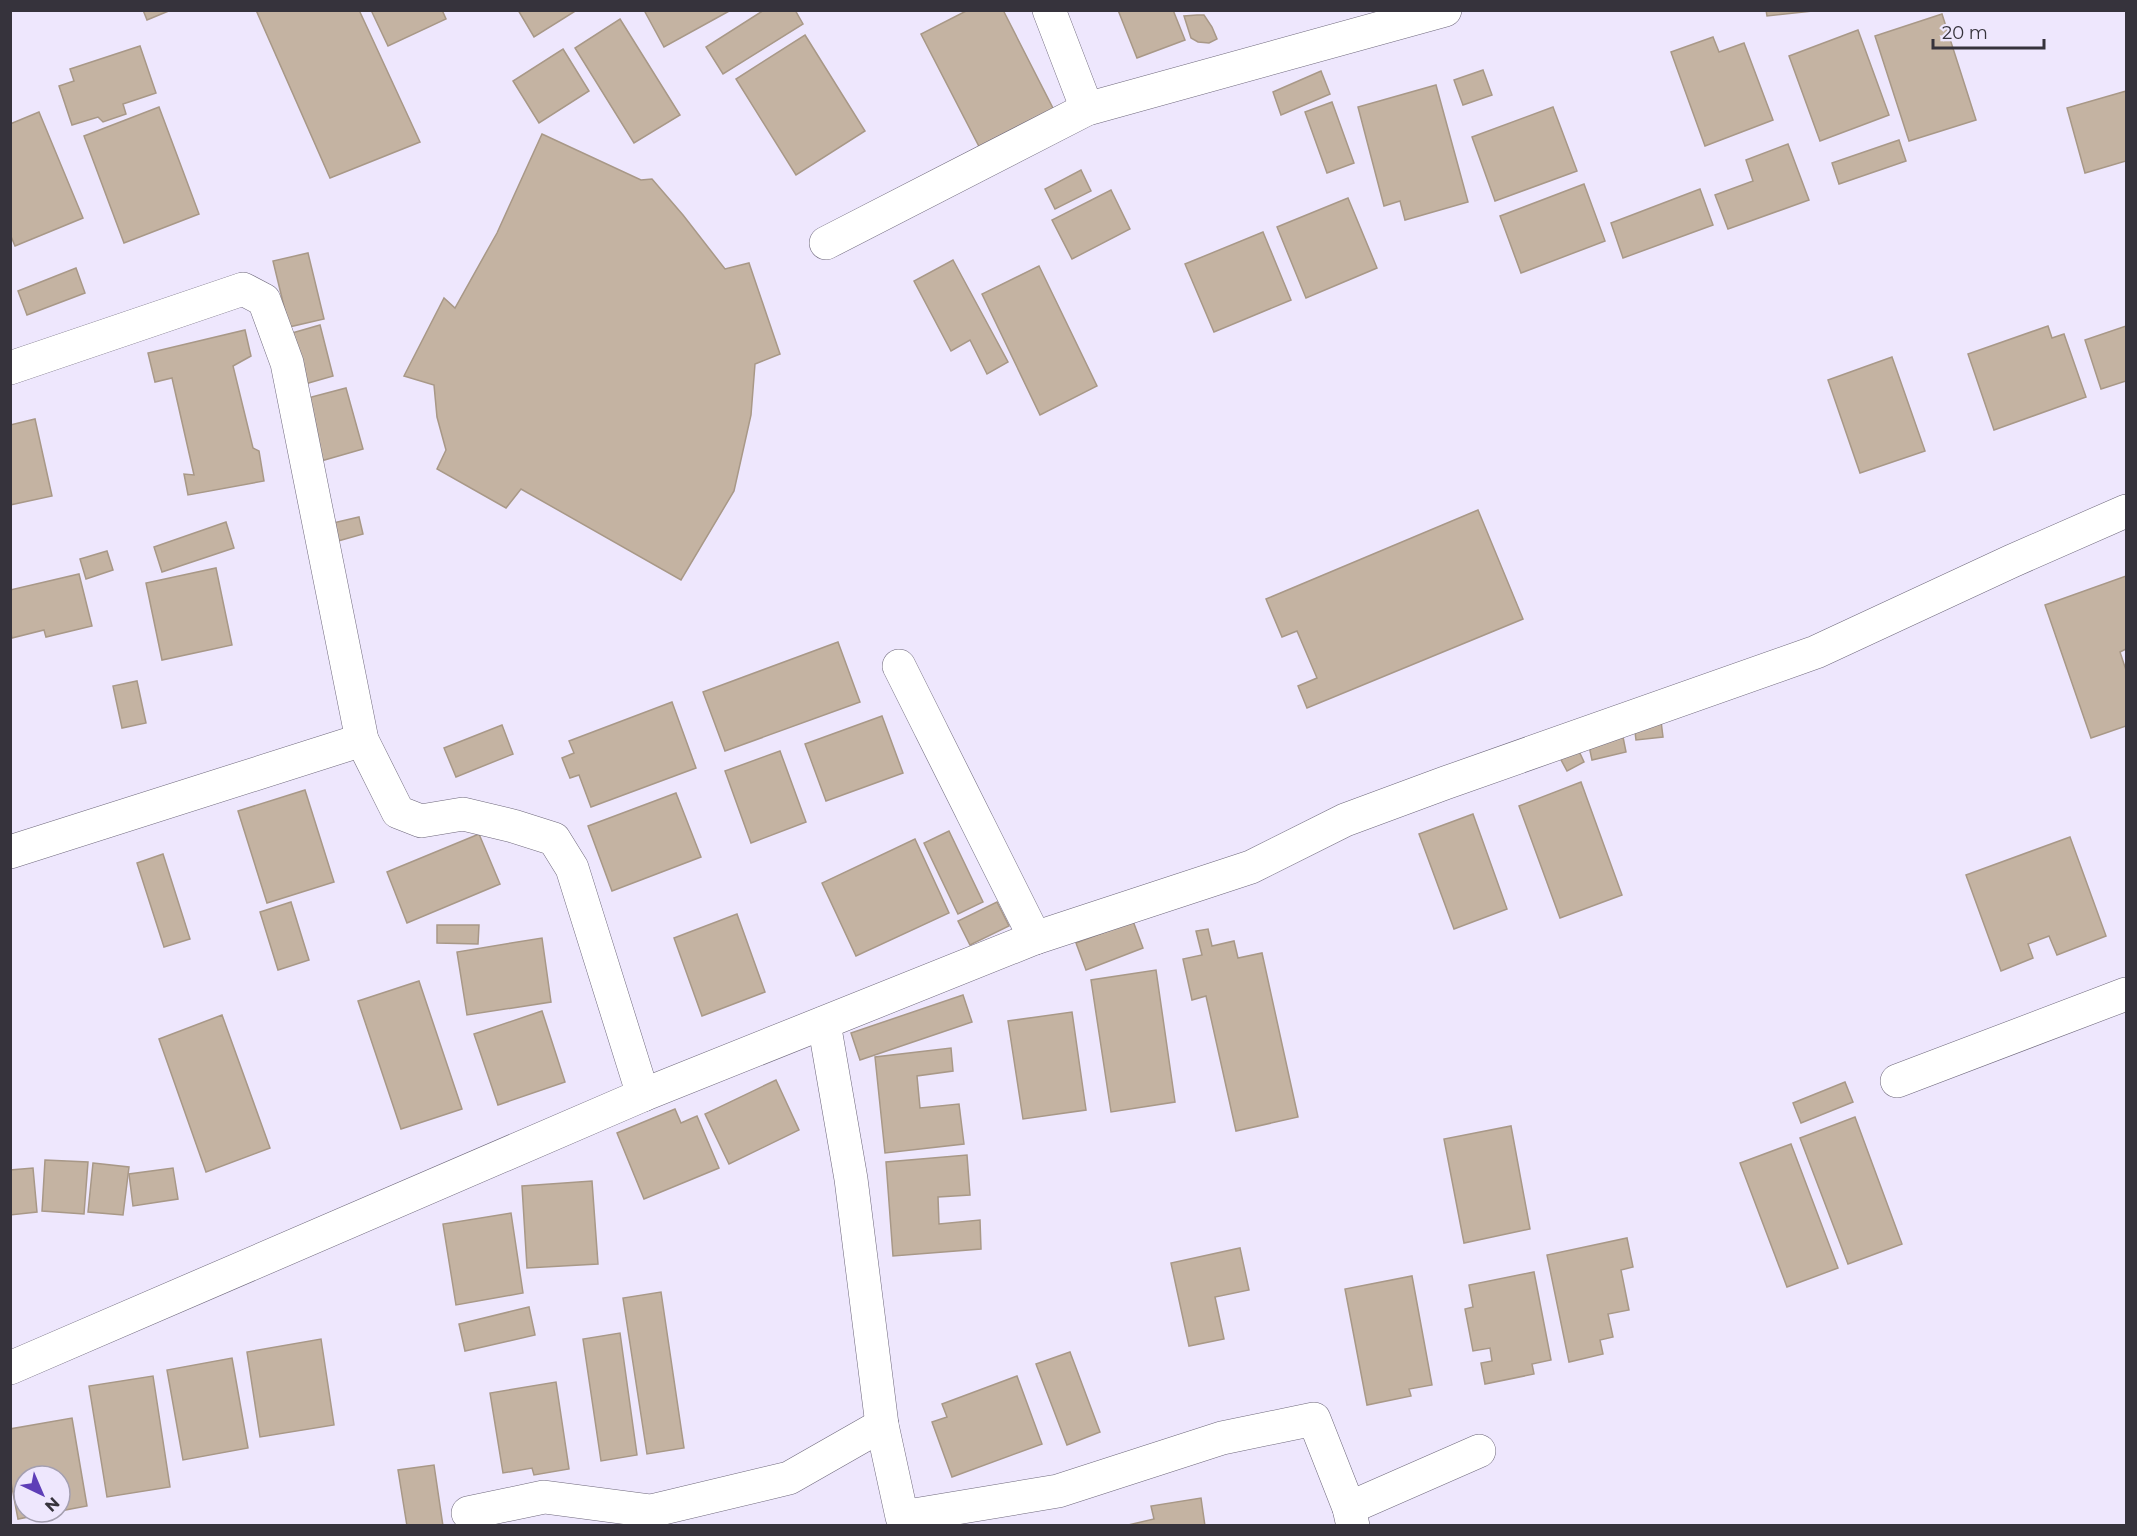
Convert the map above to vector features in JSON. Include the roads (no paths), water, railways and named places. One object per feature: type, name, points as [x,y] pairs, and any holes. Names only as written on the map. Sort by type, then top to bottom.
[{"type":"street","points":[[1049,10],[1087,109]]},
{"type":"street","points":[[826,243],[1087,109],[1445,10]]},
{"type":"street","points":[[10,368],[243,289],[264,300],[287,363],[362,740],[398,812],[421,821],[463,814],[554,839],[572,868],[643,1095]]},
{"type":"street","points":[[10,1368],[643,1095],[1035,938],[1251,867],[1345,820],[1816,652],[2127,511]]},
{"type":"street","points":[[898,666],[1035,938]]},
{"type":"street","points":[[10,852],[362,740]]},
{"type":"street","points":[[1897,1081],[2127,994]]},
{"type":"street","points":[[824,1023],[851,1179],[882,1425],[901,1521],[1058,1491],[1222,1438],[1314,1419],[1351,1517],[1479,1451]]},
{"type":"street","points":[[468,1513],[544,1497],[651,1511],[789,1478],[882,1425]]}]
